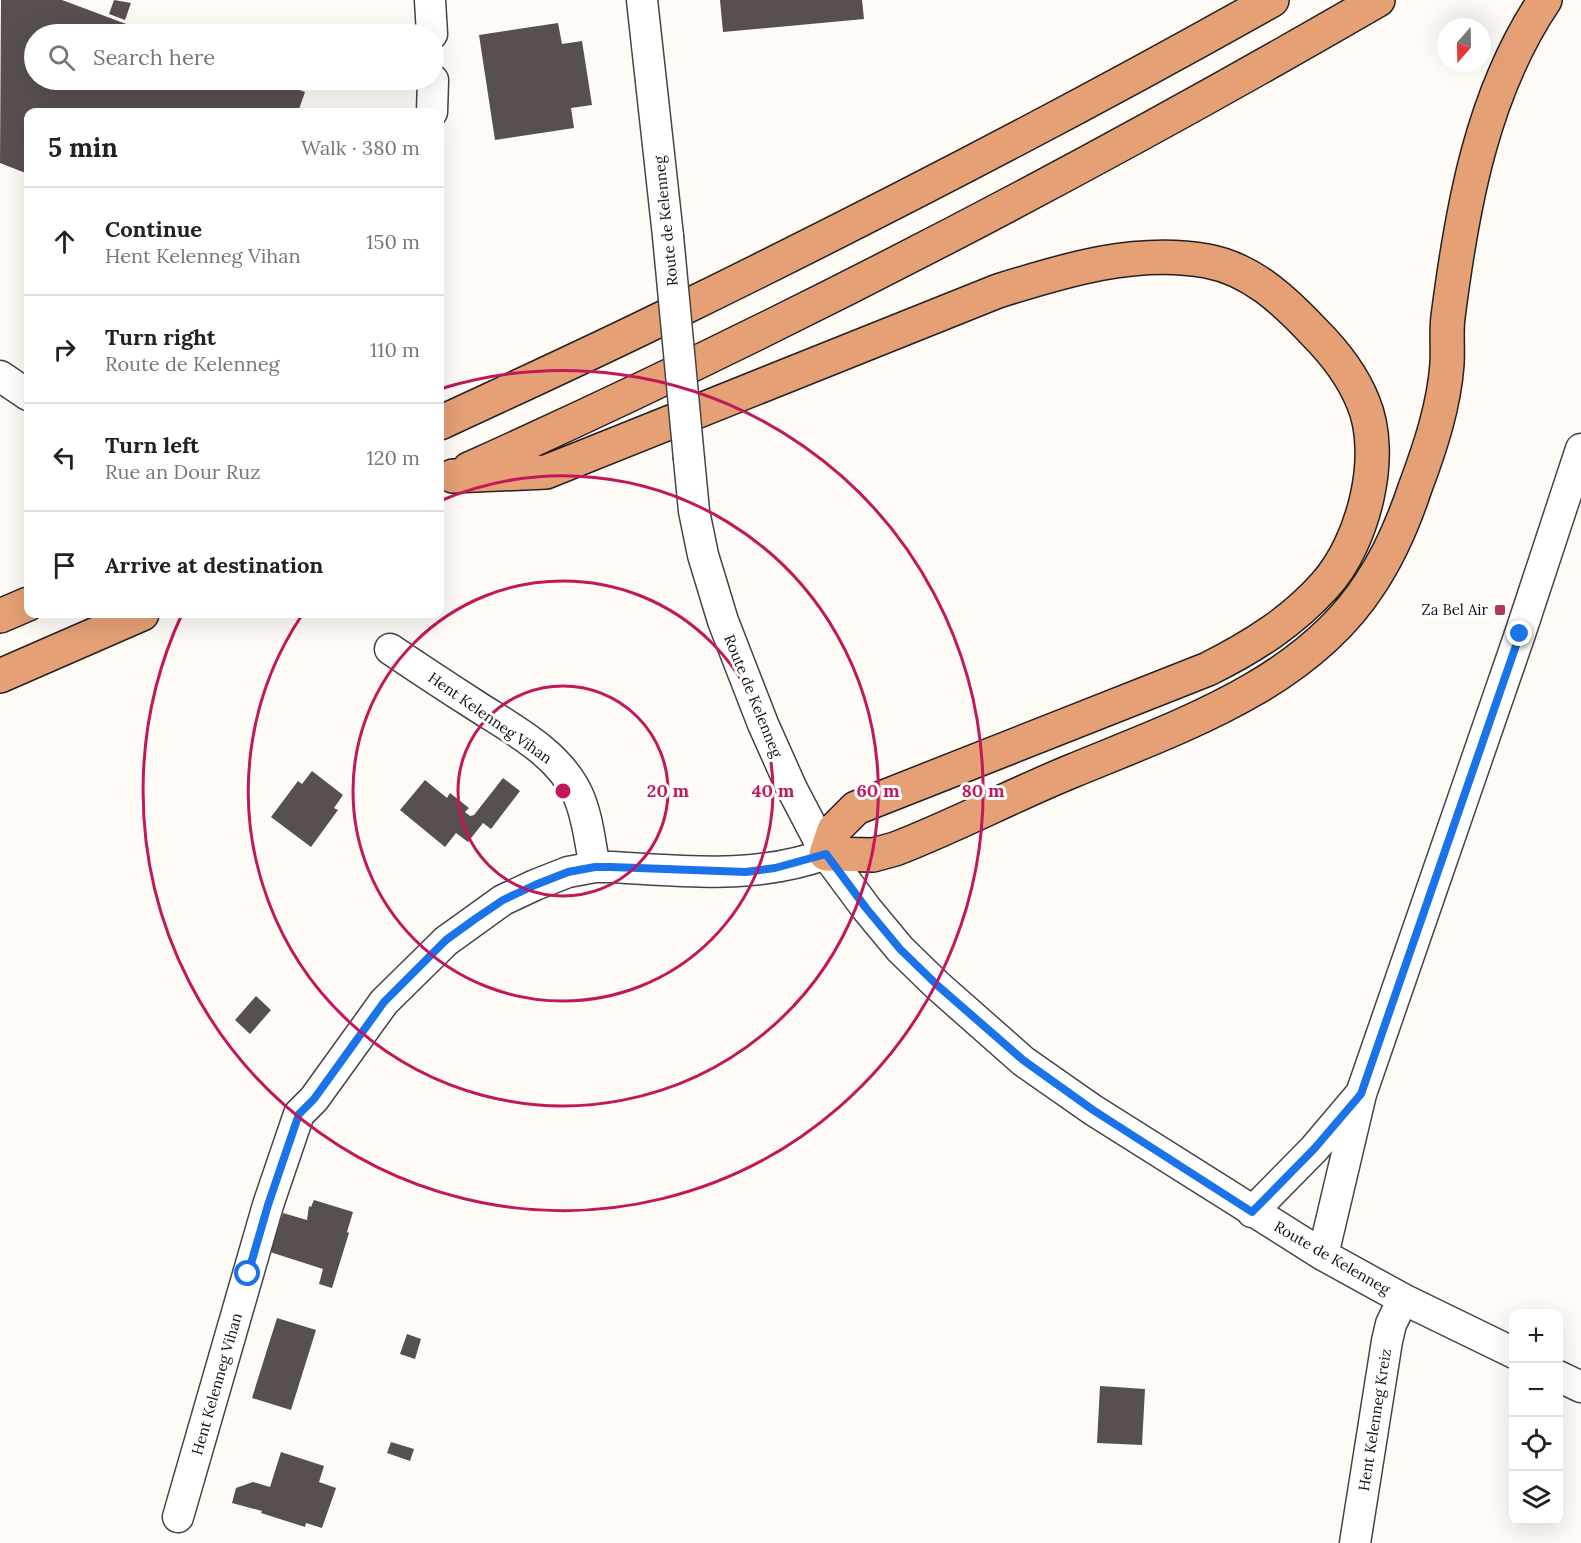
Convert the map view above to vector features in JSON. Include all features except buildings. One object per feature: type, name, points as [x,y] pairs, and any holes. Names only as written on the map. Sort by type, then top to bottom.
[{"type":"highway","points":[[444,421],[748,276],[1137,76],[1272,0]]},
{"type":"highway","points":[[446,479],[617,402],[898,263],[1162,123],[1378,0]]},
{"type":"highway","points":[[446,479],[546,472],[998,291],[1074,269],[1119,259],[1185,258],[1209,261],[1239,271],[1270,289],[1322,340],[1357,388],[1367,413],[1372,438],[1371,472],[1357,528],[1339,567],[1326,584],[1280,627],[1245,650],[1208,669],[855,808],[834,830],[826,854],[873,855],[895,849],[1204,715],[1262,684],[1302,656],[1351,609],[1370,585],[1397,535],[1424,465],[1442,404],[1447,362],[1447,320],[1470,178],[1499,88],[1518,47],[1545,0]]},
{"type":"highway","points":[[0,616],[24,606]]},
{"type":"highway","points":[[0,676],[133,618]]},
{"type":"street","points":[[430,0],[431,24]]},
{"type":"street","name":"Route de Kelenneg","points":[[642,0],[668,236],[694,511],[703,555],[723,621],[763,724],[792,789],[826,854],[900,949],[937,985],[1023,1060],[1093,1110],[1323,1255],[1403,1299],[1509,1351]]},
{"type":"street","points":[[432,108],[433,90]]},
{"type":"street","points":[[0,376],[24,392]]},
{"type":"street","points":[[1323,1255],[1361,1094],[1520,634],[1581,449]]},
{"type":"street","name":"Hent Kelenneg Vihan","points":[[390,649],[518,733],[563,770],[578,794],[583,809],[595,867]]},
{"type":"street","name":"Hent Kelenneg Vihan","points":[[178,1517],[261,1228],[299,1114],[314,1099],[384,1002],[446,940],[503,900],[568,872],[595,867],[746,872],[775,868],[826,854]]},
{"type":"street","points":[[1252,1212],[1314,1149],[1361,1094]]},
{"type":"street","name":"Hent Kelenneg Kreiz","points":[[1355,1543],[1387,1341],[1391,1324],[1403,1299]]},
{"type":"street","points":[[1563,1378],[1581,1387]]},
{"type":"place","name":"Za Bel Air","points":[[1500,610]]},
{"type":"route","points":[[248,1274],[268,1205],[299,1114],[314,1099],[384,1002],[446,940],[503,900],[568,872],[595,867],[746,872],[807,861],[826,854],[900,949],[937,985],[1023,1060],[1093,1110],[1252,1212],[1314,1149],[1361,1094],[1520,634]]}]
